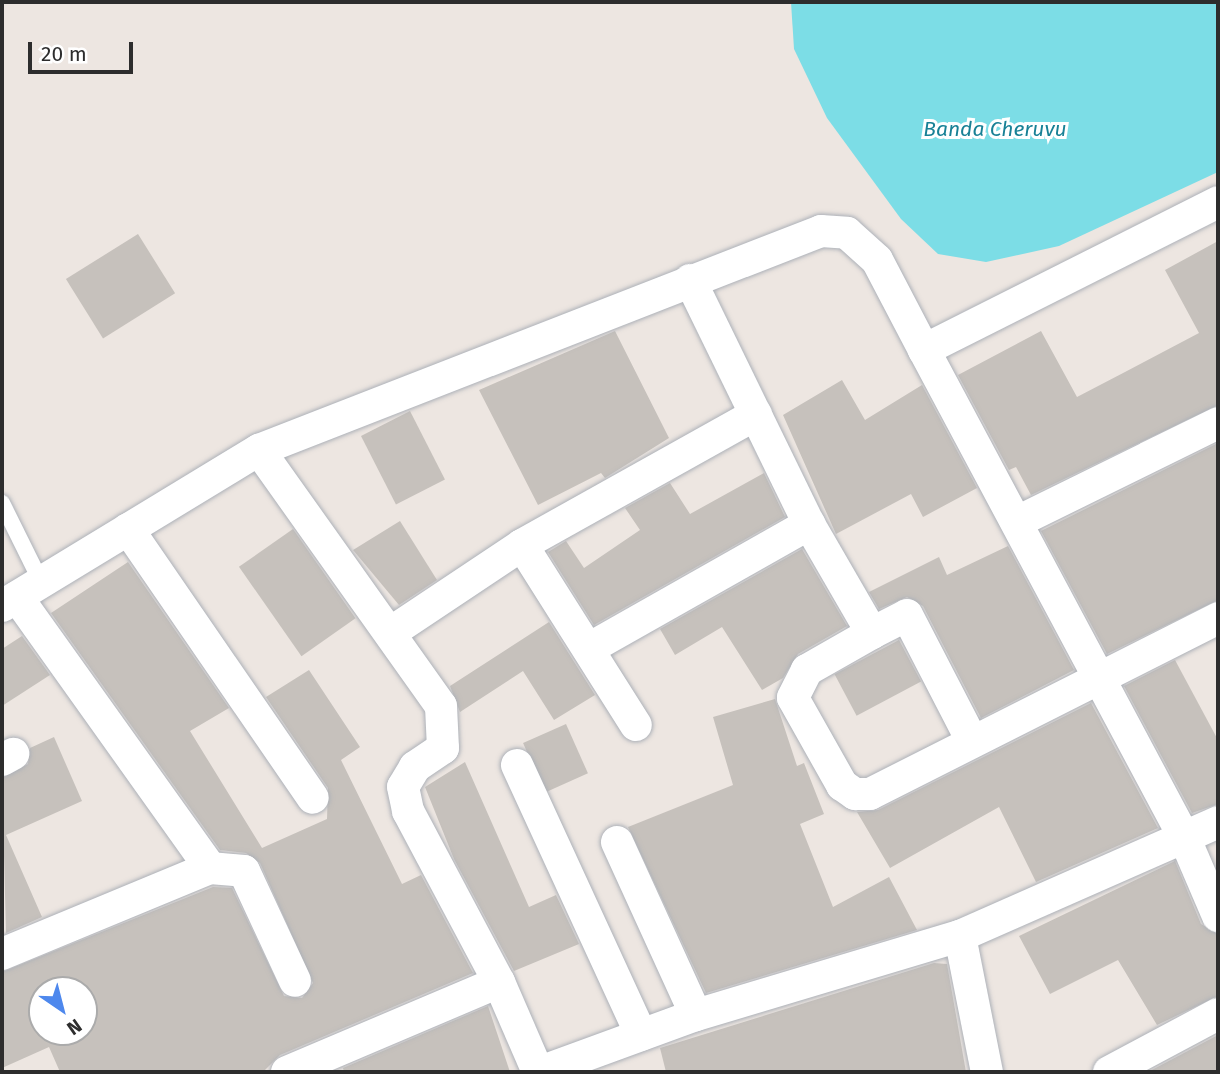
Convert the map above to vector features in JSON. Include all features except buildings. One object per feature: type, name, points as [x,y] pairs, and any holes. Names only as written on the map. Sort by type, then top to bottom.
[{"type":"street","points":[[924,350],[1218,202]]},
{"type":"street","points":[[209,868],[20,595],[259,450],[821,231],[846,233],[877,260],[1019,521],[1185,839],[1218,916]]},
{"type":"street","points":[[690,280],[809,524],[872,634]]},
{"type":"street","points":[[390,633],[522,545],[756,414]]},
{"type":"street","points":[[1019,521],[1218,423]]},
{"type":"street","points":[[259,450],[442,706],[447,728],[443,748],[415,766],[403,787],[408,811],[499,982],[539,1072],[696,1015],[960,936],[1185,839],[1218,822]]},
{"type":"street","points":[[590,649],[809,524]]},
{"type":"street","points":[[128,529],[313,798]]},
{"type":"street","points":[[522,545],[636,725]]},
{"type":"street","points":[[972,741],[908,615],[872,634],[796,682],[793,698],[842,785],[855,794],[870,793],[1218,618]]},
{"type":"street","points":[[517,765],[641,1035]]},
{"type":"street","points":[[617,842],[696,1015]]},
{"type":"street","points":[[2,954],[209,868],[244,871],[295,981]]},
{"type":"street","points":[[960,936],[987,1072]]},
{"type":"street","points":[[287,1072],[499,982]]},
{"type":"street","points":[[1109,1072],[1218,1014]]},
{"type":"lane","points":[[2,503],[20,595]]},
{"type":"water","name":"Banda Cheruvu","points":[[791,2],[1218,2],[1218,172],[1059,246],[986,262],[938,254],[901,219],[827,118],[794,49]]}]
